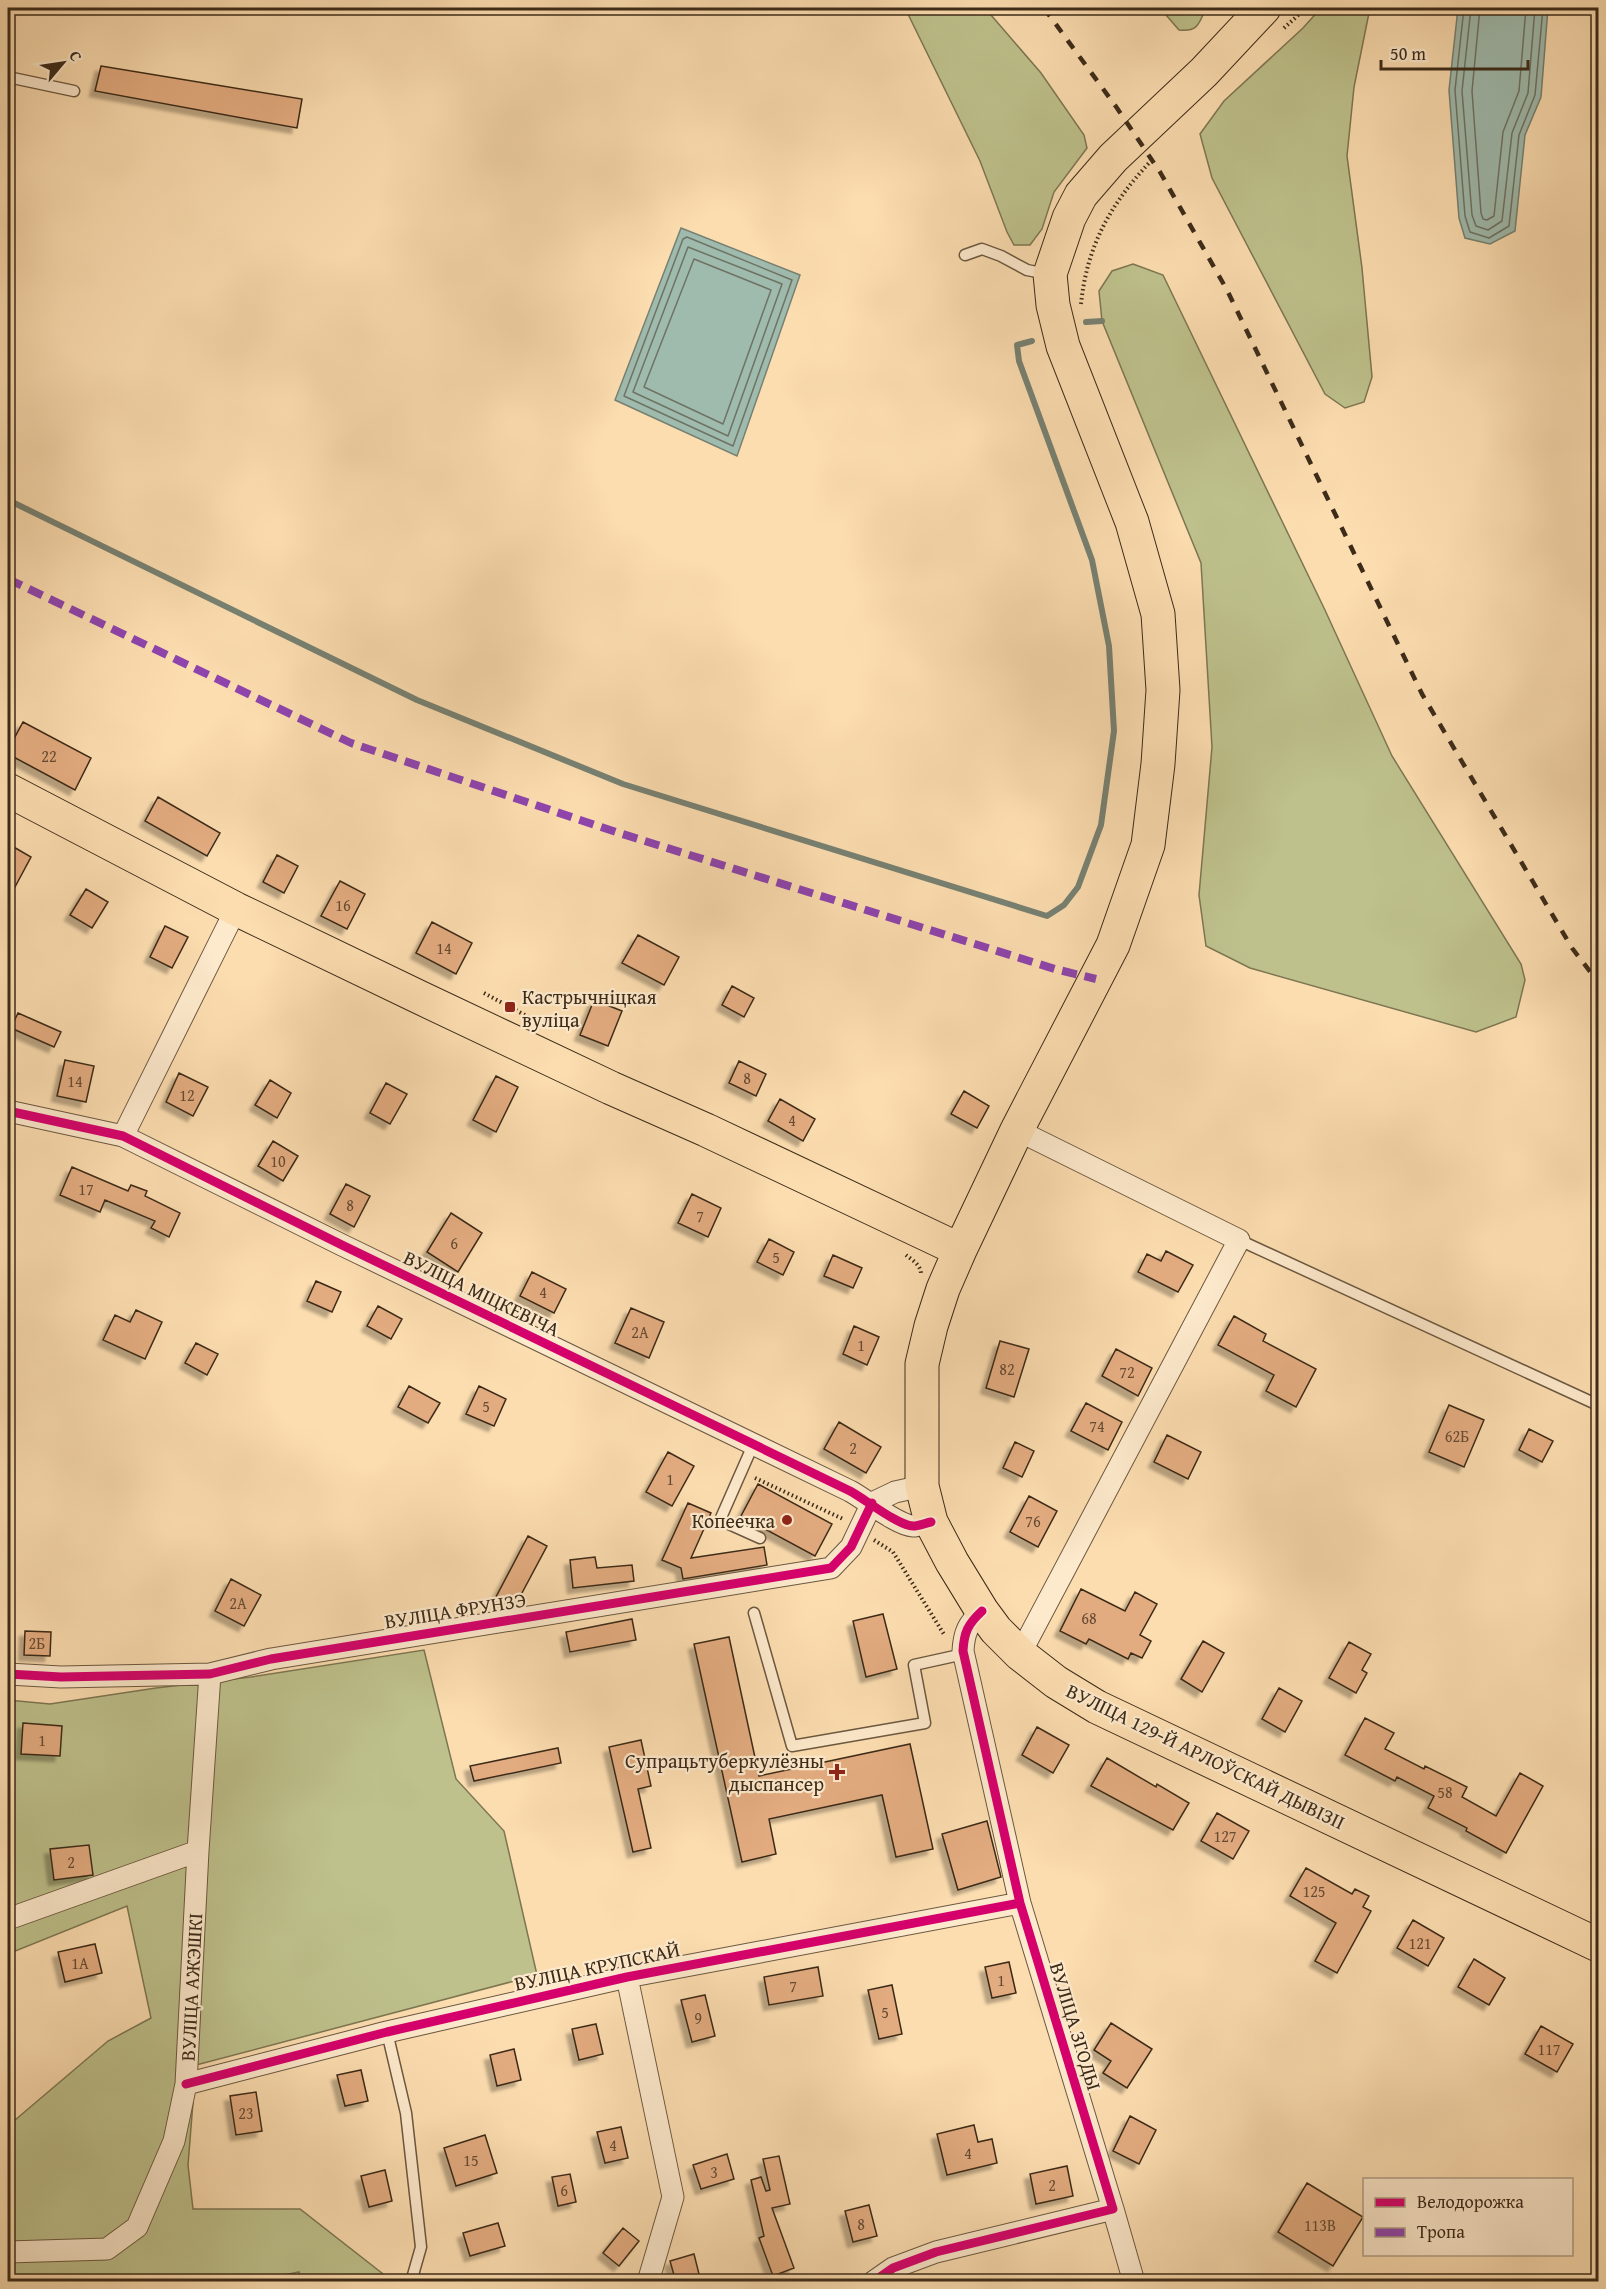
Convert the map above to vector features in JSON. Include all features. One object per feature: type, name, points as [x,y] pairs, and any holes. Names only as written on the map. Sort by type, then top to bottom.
[{"type":"main road","points":[[1226,50],[1232,8]]},
{"type":"main road","points":[[1050,274],[1061,240],[1081,195],[1113,158],[1226,50],[1264,8]]},
{"type":"main road","name":"ВУЛІЦА 129-Й АРЛОЎСКАЙ ДЫВІЗІІ","points":[[1050,274],[1053,305],[1063,345],[1132,522],[1158,614],[1163,690],[1158,764],[1148,845],[1113,945],[1017,1130],[960,1250],[943,1289],[931,1326],[922,1364],[922,1486],[931,1522],[952,1562],[996,1630],[1020,1654],[1056,1682],[1097,1707],[1599,1945]]},
{"type":"main road","points":[[8,790],[236,909],[560,1065],[716,1135],[960,1250]]},
{"type":"street","points":[[123,1136],[236,909]]},
{"type":"street","name":"ВУЛІЦА МІЦКЕВІЧА","points":[[8,1111],[123,1136],[872,1503],[894,1520],[913,1526],[931,1522]]},
{"type":"street","points":[[1017,1130],[1239,1240],[1020,1654]]},
{"type":"street","points":[[872,1503],[895,1492],[922,1486]]},
{"type":"street","name":"ВУЛІЦА ФРУНЗЭ","points":[[8,1674],[61,1677],[210,1674],[271,1659],[831,1568],[851,1547],[872,1503]]},
{"type":"street","name":"ВУЛІЦА ЗГОДЫ","points":[[982,1611],[968,1624],[964,1634],[964,1654],[1020,1903],[1134,2282]]},
{"type":"street","name":"ВУЛІЦА АЖЭШКІ","points":[[8,2252],[107,2248],[137,2227],[174,2141],[186,2084],[210,1674]]},
{"type":"street","points":[[8,1919],[198,1851]]},
{"type":"street","name":"ВУЛІЦА КРУПСКАЙ","points":[[186,2084],[387,2031],[627,1977],[1020,1903]]},
{"type":"street","points":[[627,1977],[673,2197],[648,2282]]},
{"type":"street","points":[[873,2282],[893,2268],[936,2252],[1113,2209]]},
{"type":"lane","points":[[8,77],[74,91]]},
{"type":"lane","points":[[965,255],[982,249],[1027,270],[1050,274]]},
{"type":"lane","points":[[1239,1240],[1599,1405]]},
{"type":"lane","points":[[753,1445],[720,1520],[760,1538]]},
{"type":"lane","points":[[754,1613],[792,1746],[925,1724],[914,1665],[964,1654]]},
{"type":"lane","points":[[387,2031],[406,2113],[421,2247],[411,2282]]},
{"type":"path","points":[[1080,313],[1083,281],[1096,240],[1111,210],[1134,179],[1156,155]]},
{"type":"path","points":[[742,1471],[777,1491],[842,1518],[893,1552]]},
{"type":"green space","points":[[905,8],[985,8],[1041,73],[1084,135],[1087,148],[1054,192],[1042,229],[1030,245],[1014,245],[1007,232],[980,161]]},
{"type":"green space","points":[[1160,8],[1206,8],[1197,26],[1190,30],[1179,30]]},
{"type":"green space","points":[[1321,8],[1370,8],[1354,87],[1347,156],[1362,268],[1372,377],[1364,402],[1345,408],[1325,394],[1212,178],[1200,134],[1224,101],[1303,28]]},
{"type":"green space","points":[[1133,264],[1163,275],[1324,608],[1392,756],[1521,964],[1525,980],[1516,1017],[1476,1032],[1250,968],[1206,946],[1199,895],[1212,747],[1201,563],[1102,321],[1099,291],[1112,271]]},
{"type":"green space","points":[[424,1650],[456,1779],[504,1831],[537,1975],[196,2065],[188,2165],[193,2209],[300,2209],[392,2281],[301,2281],[299,2272],[251,2282],[8,2282],[8,2126],[108,2041],[151,2018],[127,1906],[8,1954],[8,1700],[50,1704],[251,1677]]},
{"type":"water","points":[[1458,8],[1548,8],[1541,97],[1525,135],[1515,231],[1490,244],[1465,238],[1459,218],[1449,90]]},
{"type":"water","points":[[681,228],[800,275],[737,456],[615,400]]},
{"type":"building","points":[[101,66],[302,99],[297,128],[95,91]]},
{"type":"building","points":[[23,722],[91,758],[75,790],[8,754]]},
{"type":"building","points":[[158,797],[220,833],[207,856],[145,821]]},
{"type":"building","points":[[12,846],[31,857],[8,900],[8,855]]},
{"type":"building","points":[[277,855],[298,866],[284,893],[263,882]]},
{"type":"building","points":[[340,881],[365,894],[347,929],[321,916]]},
{"type":"building","points":[[86,889],[108,902],[92,928],[70,915]]},
{"type":"building","points":[[432,922],[472,943],[456,974],[416,953]]},
{"type":"building","points":[[165,926],[188,937],[172,968],[150,957]]},
{"type":"building","points":[[638,935],[679,957],[664,985],[622,963]]},
{"type":"building","points":[[732,986],[754,998],[744,1017],[722,1005]]},
{"type":"building","points":[[594,1000],[622,1011],[608,1046],[580,1035]]},
{"type":"building","points":[[18,1013],[61,1032],[54,1047],[11,1028]]},
{"type":"building","points":[[65,1060],[94,1066],[86,1102],[57,1096]]},
{"type":"building","points":[[739,1061],[766,1074],[756,1096],[729,1083]]},
{"type":"building","points":[[179,1073],[208,1087],[193,1116],[166,1102]]},
{"type":"building","points":[[496,1076],[518,1087],[496,1132],[473,1120]]},
{"type":"building","points":[[270,1080],[291,1093],[277,1118],[255,1105]]},
{"type":"building","points":[[386,1083],[407,1094],[390,1124],[370,1113]]},
{"type":"building","points":[[964,1091],[989,1106],[977,1128],[951,1114]]},
{"type":"building","points":[[780,1099],[815,1119],[803,1141],[768,1121]]},
{"type":"building","points":[[273,1141],[298,1156],[283,1181],[258,1166]]},
{"type":"building","points":[[72,1167],[128,1191],[131,1185],[147,1191],[145,1196],[180,1213],[169,1237],[151,1228],[155,1221],[105,1200],[100,1212],[60,1195]]},
{"type":"building","points":[[346,1184],[370,1196],[354,1227],[330,1214]]},
{"type":"building","points":[[692,1194],[721,1208],[708,1237],[678,1223]]},
{"type":"building","points":[[451,1213],[482,1233],[458,1272],[427,1252]]},
{"type":"building","points":[[769,1239],[794,1252],[783,1275],[757,1262]]},
{"type":"building","points":[[1166,1251],[1193,1265],[1178,1292],[1138,1272],[1147,1254],[1161,1261]]},
{"type":"building","points":[[833,1255],[862,1268],[853,1288],[824,1276]]},
{"type":"building","points":[[532,1272],[566,1289],[554,1313],[520,1296]]},
{"type":"building","points":[[316,1281],[341,1292],[332,1312],[307,1301]]},
{"type":"building","points":[[378,1306],[402,1319],[391,1339],[367,1326]]},
{"type":"building","points":[[631,1308],[664,1322],[649,1358],[615,1343]]},
{"type":"building","points":[[136,1310],[162,1322],[145,1359],[103,1340],[115,1315],[130,1322]]},
{"type":"building","points":[[1234,1316],[1266,1334],[1263,1341],[1316,1369],[1296,1407],[1266,1391],[1274,1375],[1218,1345]]},
{"type":"building","points":[[854,1326],[879,1337],[867,1365],[843,1354]]},
{"type":"building","points":[[1000,1341],[1029,1349],[1014,1397],[986,1388]]},
{"type":"building","points":[[196,1343],[218,1354],[207,1375],[185,1363]]},
{"type":"building","points":[[1116,1349],[1152,1368],[1138,1396],[1102,1376]]},
{"type":"building","points":[[409,1386],[440,1403],[428,1423],[398,1407]]},
{"type":"building","points":[[479,1386],[506,1399],[494,1426],[466,1414]]},
{"type":"building","points":[[1086,1403],[1122,1422],[1108,1450],[1071,1431]]},
{"type":"building","points":[[1449,1405],[1484,1420],[1464,1467],[1429,1452]]},
{"type":"building","points":[[839,1422],[881,1447],[866,1473],[824,1449]]},
{"type":"building","points":[[1529,1429],[1553,1441],[1542,1462],[1519,1450]]},
{"type":"building","points":[[1167,1435],[1201,1452],[1188,1479],[1154,1462]]},
{"type":"building","points":[[1015,1442],[1034,1451],[1022,1477],[1003,1468]]},
{"type":"building","points":[[668,1452],[694,1466],[672,1506],[646,1492]]},
{"type":"building","name":"Копеечка","points":[[758,1484],[832,1524],[815,1556],[741,1516]]},
{"type":"building","points":[[1029,1496],[1057,1511],[1038,1547],[1010,1532]]},
{"type":"building","points":[[688,1503],[711,1513],[691,1558],[764,1547],[767,1565],[683,1579],[681,1568],[662,1560]]},
{"type":"building","points":[[528,1536],[547,1546],[515,1606],[496,1597]]},
{"type":"building","points":[[595,1557],[597,1568],[632,1565],[634,1581],[573,1588],[570,1560]]},
{"type":"building","points":[[231,1579],[261,1595],[244,1626],[215,1611]]},
{"type":"building","points":[[1081,1589],[1125,1611],[1135,1592],[1157,1604],[1140,1635],[1151,1641],[1142,1658],[1131,1653],[1128,1659],[1089,1639],[1086,1644],[1060,1631]]},
{"type":"building","points":[[883,1614],[897,1669],[866,1677],[853,1621]]},
{"type":"building","points":[[632,1619],[636,1640],[570,1652],[566,1632]]},
{"type":"building","points":[[25,1631],[51,1632],[50,1656],[24,1655]]},
{"type":"building","points":[[729,1637],[759,1776],[910,1744],[933,1849],[896,1857],[882,1795],[769,1819],[776,1854],[742,1862],[694,1644]]},
{"type":"building","points":[[1203,1641],[1224,1653],[1202,1692],[1181,1679]]},
{"type":"building","points":[[1349,1642],[1371,1654],[1362,1670],[1367,1673],[1356,1693],[1329,1678]]},
{"type":"building","points":[[1279,1688],[1302,1701],[1285,1732],[1262,1719]]},
{"type":"building","points":[[1365,1718],[1394,1733],[1385,1749],[1467,1787],[1462,1797],[1496,1816],[1520,1773],[1543,1786],[1506,1853],[1466,1831],[1467,1828],[1428,1808],[1434,1796],[1397,1777],[1395,1781],[1345,1755]]},
{"type":"building","points":[[23,1723],[62,1726],[60,1756],[21,1754]]},
{"type":"building","points":[[1037,1727],[1069,1745],[1053,1773],[1022,1755]]},
{"type":"building","points":[[641,1740],[651,1786],[638,1789],[651,1848],[633,1852],[609,1747]]},
{"type":"building","points":[[558,1748],[561,1763],[474,1781],[470,1766]]},
{"type":"building","points":[[1107,1758],[1156,1787],[1157,1784],[1189,1803],[1173,1830],[1091,1786]]},
{"type":"building","points":[[1217,1813],[1249,1831],[1233,1859],[1201,1841]]},
{"type":"building","points":[[987,1821],[1001,1877],[958,1890],[942,1834]]},
{"type":"building","points":[[89,1845],[93,1875],[54,1880],[50,1849]]},
{"type":"building","points":[[1306,1868],[1352,1894],[1355,1889],[1369,1896],[1363,1907],[1371,1911],[1337,1973],[1315,1961],[1336,1923],[1290,1896]]},
{"type":"building","points":[[1413,1920],[1444,1938],[1428,1966],[1397,1948]]},
{"type":"building","points":[[95,1944],[102,1973],[65,1982],[58,1952]]},
{"type":"building","points":[[1474,1959],[1505,1978],[1489,2005],[1458,1987]]},
{"type":"building","points":[[1009,1962],[1016,1993],[992,1998],[985,1967]]},
{"type":"building","points":[[818,1967],[823,1996],[769,2005],[764,1977]]},
{"type":"building","points":[[892,1985],[902,2034],[879,2039],[868,1990]]},
{"type":"building","points":[[705,1995],[715,2036],[692,2042],[681,2000]]},
{"type":"building","points":[[1111,2023],[1152,2049],[1127,2088],[1103,2073],[1111,2061],[1094,2050]]},
{"type":"building","points":[[596,2024],[603,2054],[579,2060],[572,2029]]},
{"type":"building","points":[[1541,2026],[1573,2044],[1557,2072],[1525,2054]]},
{"type":"building","points":[[514,2049],[521,2080],[497,2086],[490,2055]]},
{"type":"building","points":[[361,2070],[368,2101],[345,2106],[337,2075]]},
{"type":"building","points":[[256,2092],[262,2131],[236,2135],[230,2096]]},
{"type":"building","points":[[1130,2116],[1156,2130],[1139,2164],[1113,2151]]},
{"type":"building","points":[[974,2125],[978,2142],[992,2139],[997,2163],[947,2175],[937,2134]]},
{"type":"building","points":[[621,2127],[628,2158],[605,2163],[597,2132]]},
{"type":"building","points":[[485,2135],[497,2173],[456,2186],[444,2148]]},
{"type":"building","points":[[727,2154],[734,2179],[701,2189],[693,2165]]},
{"type":"building","points":[[779,2156],[790,2204],[772,2208],[794,2268],[773,2276],[759,2238],[764,2236],[751,2180],[761,2177],[766,2191],[770,2190],[763,2159]]},
{"type":"building","points":[[1067,2166],[1073,2196],[1036,2204],[1030,2174]]},
{"type":"building","points":[[385,2170],[392,2201],[369,2207],[361,2176]]},
{"type":"building","points":[[570,2174],[576,2202],[558,2206],[552,2177]]},
{"type":"building","points":[[1307,2183],[1363,2217],[1333,2266],[1278,2232]]},
{"type":"building","points":[[869,2205],[877,2236],[853,2242],[845,2211]]},
{"type":"building","points":[[498,2223],[505,2246],[470,2256],[463,2233]]},
{"type":"building","points":[[623,2228],[639,2241],[619,2266],[603,2253]]},
{"type":"building","points":[[694,2254],[701,2282],[676,2282],[670,2261]]},
{"type":"waterway","points":[[1086,322],[1102,321]]},
{"type":"waterway","points":[[8,500],[417,700],[623,784],[1047,916],[1064,905],[1078,887],[1101,825],[1114,731],[1109,646],[1092,560],[1019,361],[1017,345],[1032,341]]},
{"type":"railway","points":[[1044,8],[1117,108],[1160,172],[1227,290],[1422,694],[1572,948],[1598,982]]},
{"type":"marked path","points":[[8,579],[351,743],[616,832],[1055,969],[1096,979]]},
{"type":"cycle path","points":[[8,1111],[123,1136],[342,1245],[850,1491],[906,1525],[913,1526],[931,1522]]},
{"type":"cycle path","points":[[8,1674],[61,1677],[210,1674],[271,1659],[831,1568],[851,1547],[872,1503]]},
{"type":"cycle path","points":[[873,2282],[893,2268],[936,2252],[1113,2209],[1020,1903],[963,1651],[968,1629],[982,1611]]},
{"type":"cycle path","points":[[186,2084],[387,2032],[627,1977],[1020,1903]]},
{"type":"place","name":"Кастрычніцкая вуліца","points":[[510,1007]]},
{"type":"place","name":"Копеечка","points":[[787,1520]]},
{"type":"place","name":"Супрацьтуберкулёзны дыспансер","points":[[837,1772]]}]
